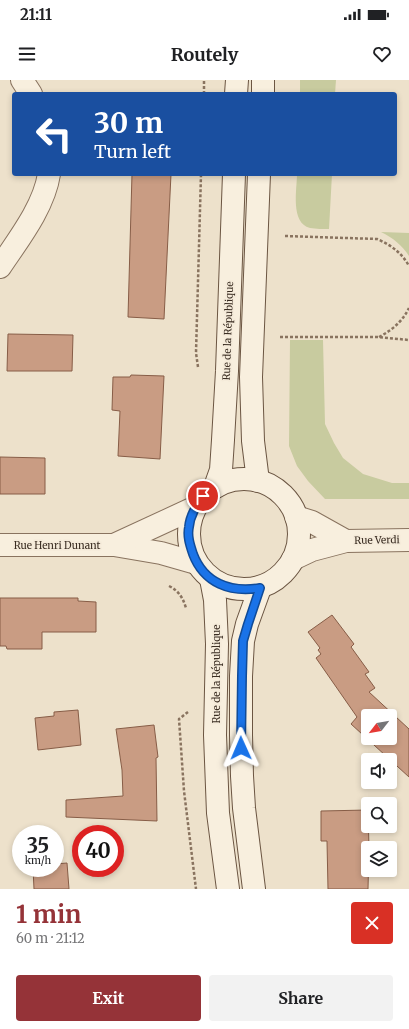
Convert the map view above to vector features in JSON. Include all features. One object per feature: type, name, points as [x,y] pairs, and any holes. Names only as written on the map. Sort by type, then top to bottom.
[{"type":"street","points":[[22,80],[30,92]]},
{"type":"street","points":[[236,92],[237,80]]},
{"type":"street","points":[[263,80],[263,92]]},
{"type":"street","points":[[0,266],[19,239],[34,213],[43,196],[48,176]]},
{"type":"street","name":"Rue de la République","points":[[215,487],[221,470],[223,440],[234,176]]},
{"type":"street","points":[[258,481],[253,441],[251,398],[259,176]]},
{"type":"street","points":[[243,479],[258,481],[268,484],[286,498],[296,517],[299,531],[298,546],[293,559],[277,578],[260,588],[241,590],[228,587],[211,579],[196,563],[189,545],[188,526],[194,508],[203,496],[215,487],[228,480],[243,479]]},
{"type":"street","name":"Rue Henri Dunant","points":[[114,545],[194,508]]},
{"type":"street","name":"Rue Verdi","points":[[296,517],[312,522],[346,541]]},
{"type":"street","name":"Rue Verdi","points":[[293,559],[318,548],[346,541],[409,540]]},
{"type":"street","name":"Rue Henri Dunant","points":[[0,545],[114,545],[161,553],[196,563]]},
{"type":"street","name":"Rue de la République","points":[[211,579],[215,600],[217,644],[216,735],[218,813],[228,889]]},
{"type":"street","points":[[254,889],[244,808],[240,735],[243,641],[260,588]]},
{"type":"path","points":[[204,80],[204,92]]},
{"type":"path","points":[[257,236],[377,239],[396,250],[409,266]]},
{"type":"path","points":[[378,337],[391,330],[401,321],[409,308]]},
{"type":"path","points":[[252,338],[378,337],[409,340]]},
{"type":"green space","points":[[300,80],[336,80],[335,92],[300,92]]},
{"type":"green space","points":[[297,176],[332,176],[329,229],[310,228],[304,225],[297,213]]},
{"type":"green space","points":[[381,232],[409,233],[409,256],[397,242]]},
{"type":"green space","points":[[290,340],[323,340],[325,424],[343,458],[363,474],[392,483],[409,483],[409,499],[325,499],[308,481],[297,466],[289,446]]},
{"type":"building","points":[[132,176],[171,176],[164,319],[128,317]]},
{"type":"building","points":[[8,334],[73,335],[72,371],[7,371]]},
{"type":"building","points":[[131,375],[164,376],[160,459],[118,456],[120,411],[112,410],[113,377],[130,377]]},
{"type":"building","points":[[0,457],[45,458],[45,494],[0,494]]},
{"type":"building","points":[[0,598],[78,598],[78,601],[96,602],[96,632],[42,632],[42,649],[7,649],[6,646],[0,646]]},
{"type":"building","points":[[332,615],[354,644],[351,647],[369,672],[365,674],[375,688],[369,692],[387,709],[361,709],[361,733],[351,724],[357,717],[316,658],[321,654],[318,650],[320,648],[308,632]]},
{"type":"building","points":[[78,710],[81,745],[38,750],[35,718],[54,716],[54,712]]},
{"type":"building","points":[[397,718],[409,729],[409,777],[397,766],[397,753],[383,753],[374,745],[397,745]]},
{"type":"building","points":[[154,725],[158,757],[156,758],[157,821],[66,817],[66,800],[123,796],[122,770],[116,729]]},
{"type":"building","points":[[361,810],[361,833],[369,833],[369,841],[361,841],[361,877],[368,877],[368,889],[328,889],[327,841],[321,841],[321,811]]},
{"type":"building","points":[[64,863],[67,863],[69,889],[34,889],[33,877],[64,877]]},
{"type":"route","points":[[203,496],[194,508],[188,526],[189,545],[196,563],[211,579],[228,587],[241,590],[260,588],[243,641],[240,735],[241,748]]}]
